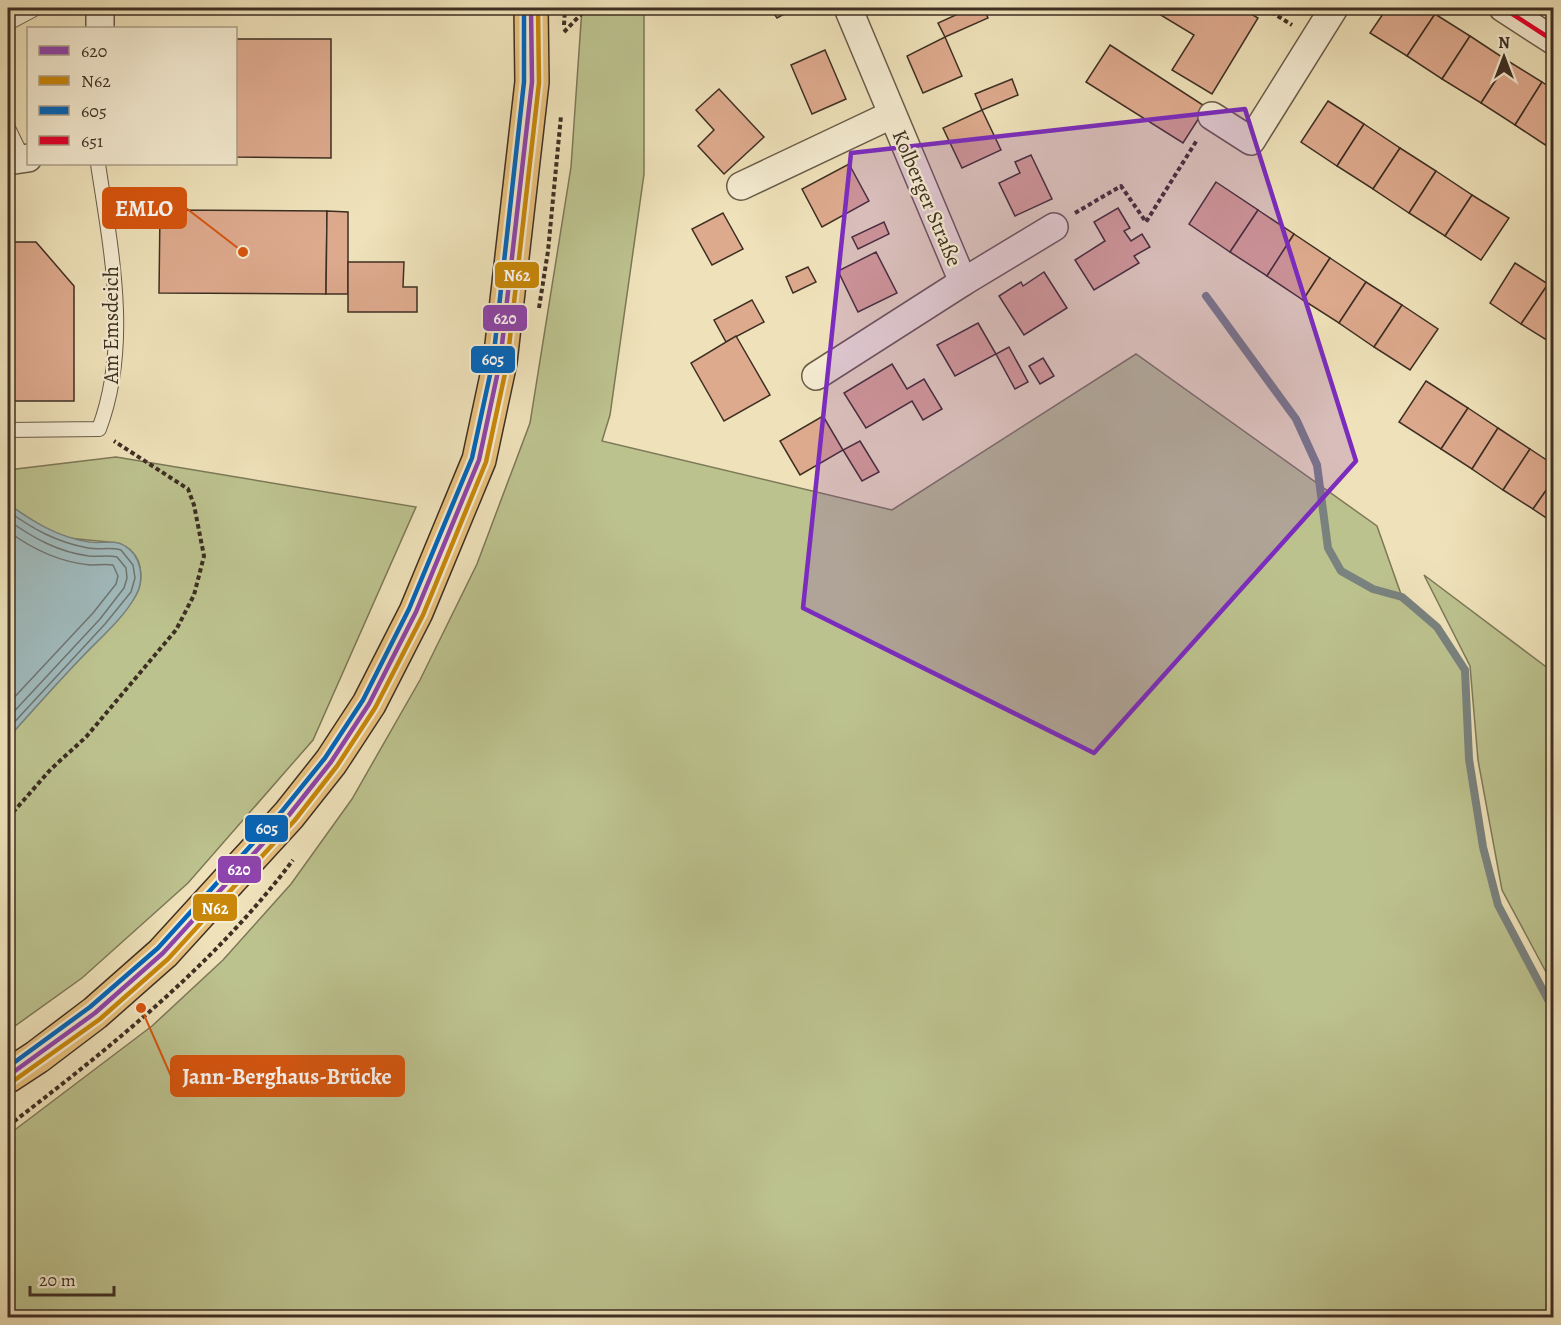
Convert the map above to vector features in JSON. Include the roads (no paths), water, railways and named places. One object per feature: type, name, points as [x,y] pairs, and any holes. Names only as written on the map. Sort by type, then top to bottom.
[{"type":"main road","points":[[8,1076],[37,1057],[95,1012],[163,953],[289,815],[331,762],[369,704],[416,612],[479,460],[500,362],[532,82],[531,8]]},
{"type":"street","points":[[100,8],[100,27]]},
{"type":"street","name":"Kolberger Straße","points":[[848,8],[963,282]]},
{"type":"street","points":[[1212,116],[1251,141],[1334,8]]},
{"type":"street","points":[[1503,8],[1554,41]]},
{"type":"street","name":"Kolberger Straße","points":[[741,186],[891,115]]},
{"type":"street","name":"Kolberger Straße","points":[[816,376],[1054,227]]},
{"type":"lane","points":[[8,23],[36,8]]},
{"type":"lane","points":[[8,128],[20,159]]},
{"type":"lane","name":"Am Emsdeich","points":[[8,430],[99,429],[110,400],[115,363],[115,278],[98,165]]},
{"type":"water","points":[[8,504],[56,533],[77,540],[121,544],[135,555],[141,575],[139,589],[125,612],[8,738]]},
{"type":"waterway","points":[[1206,296],[1296,419],[1317,465],[1328,548],[1341,571],[1373,589],[1402,597],[1437,627],[1465,670],[1469,759],[1483,847],[1498,905],[1554,1011]]},
{"type":"place","name":"EMLO","points":[[243,252]]},
{"type":"place","name":"Jann-Berghaus-Brücke","points":[[141,1008]]}]
